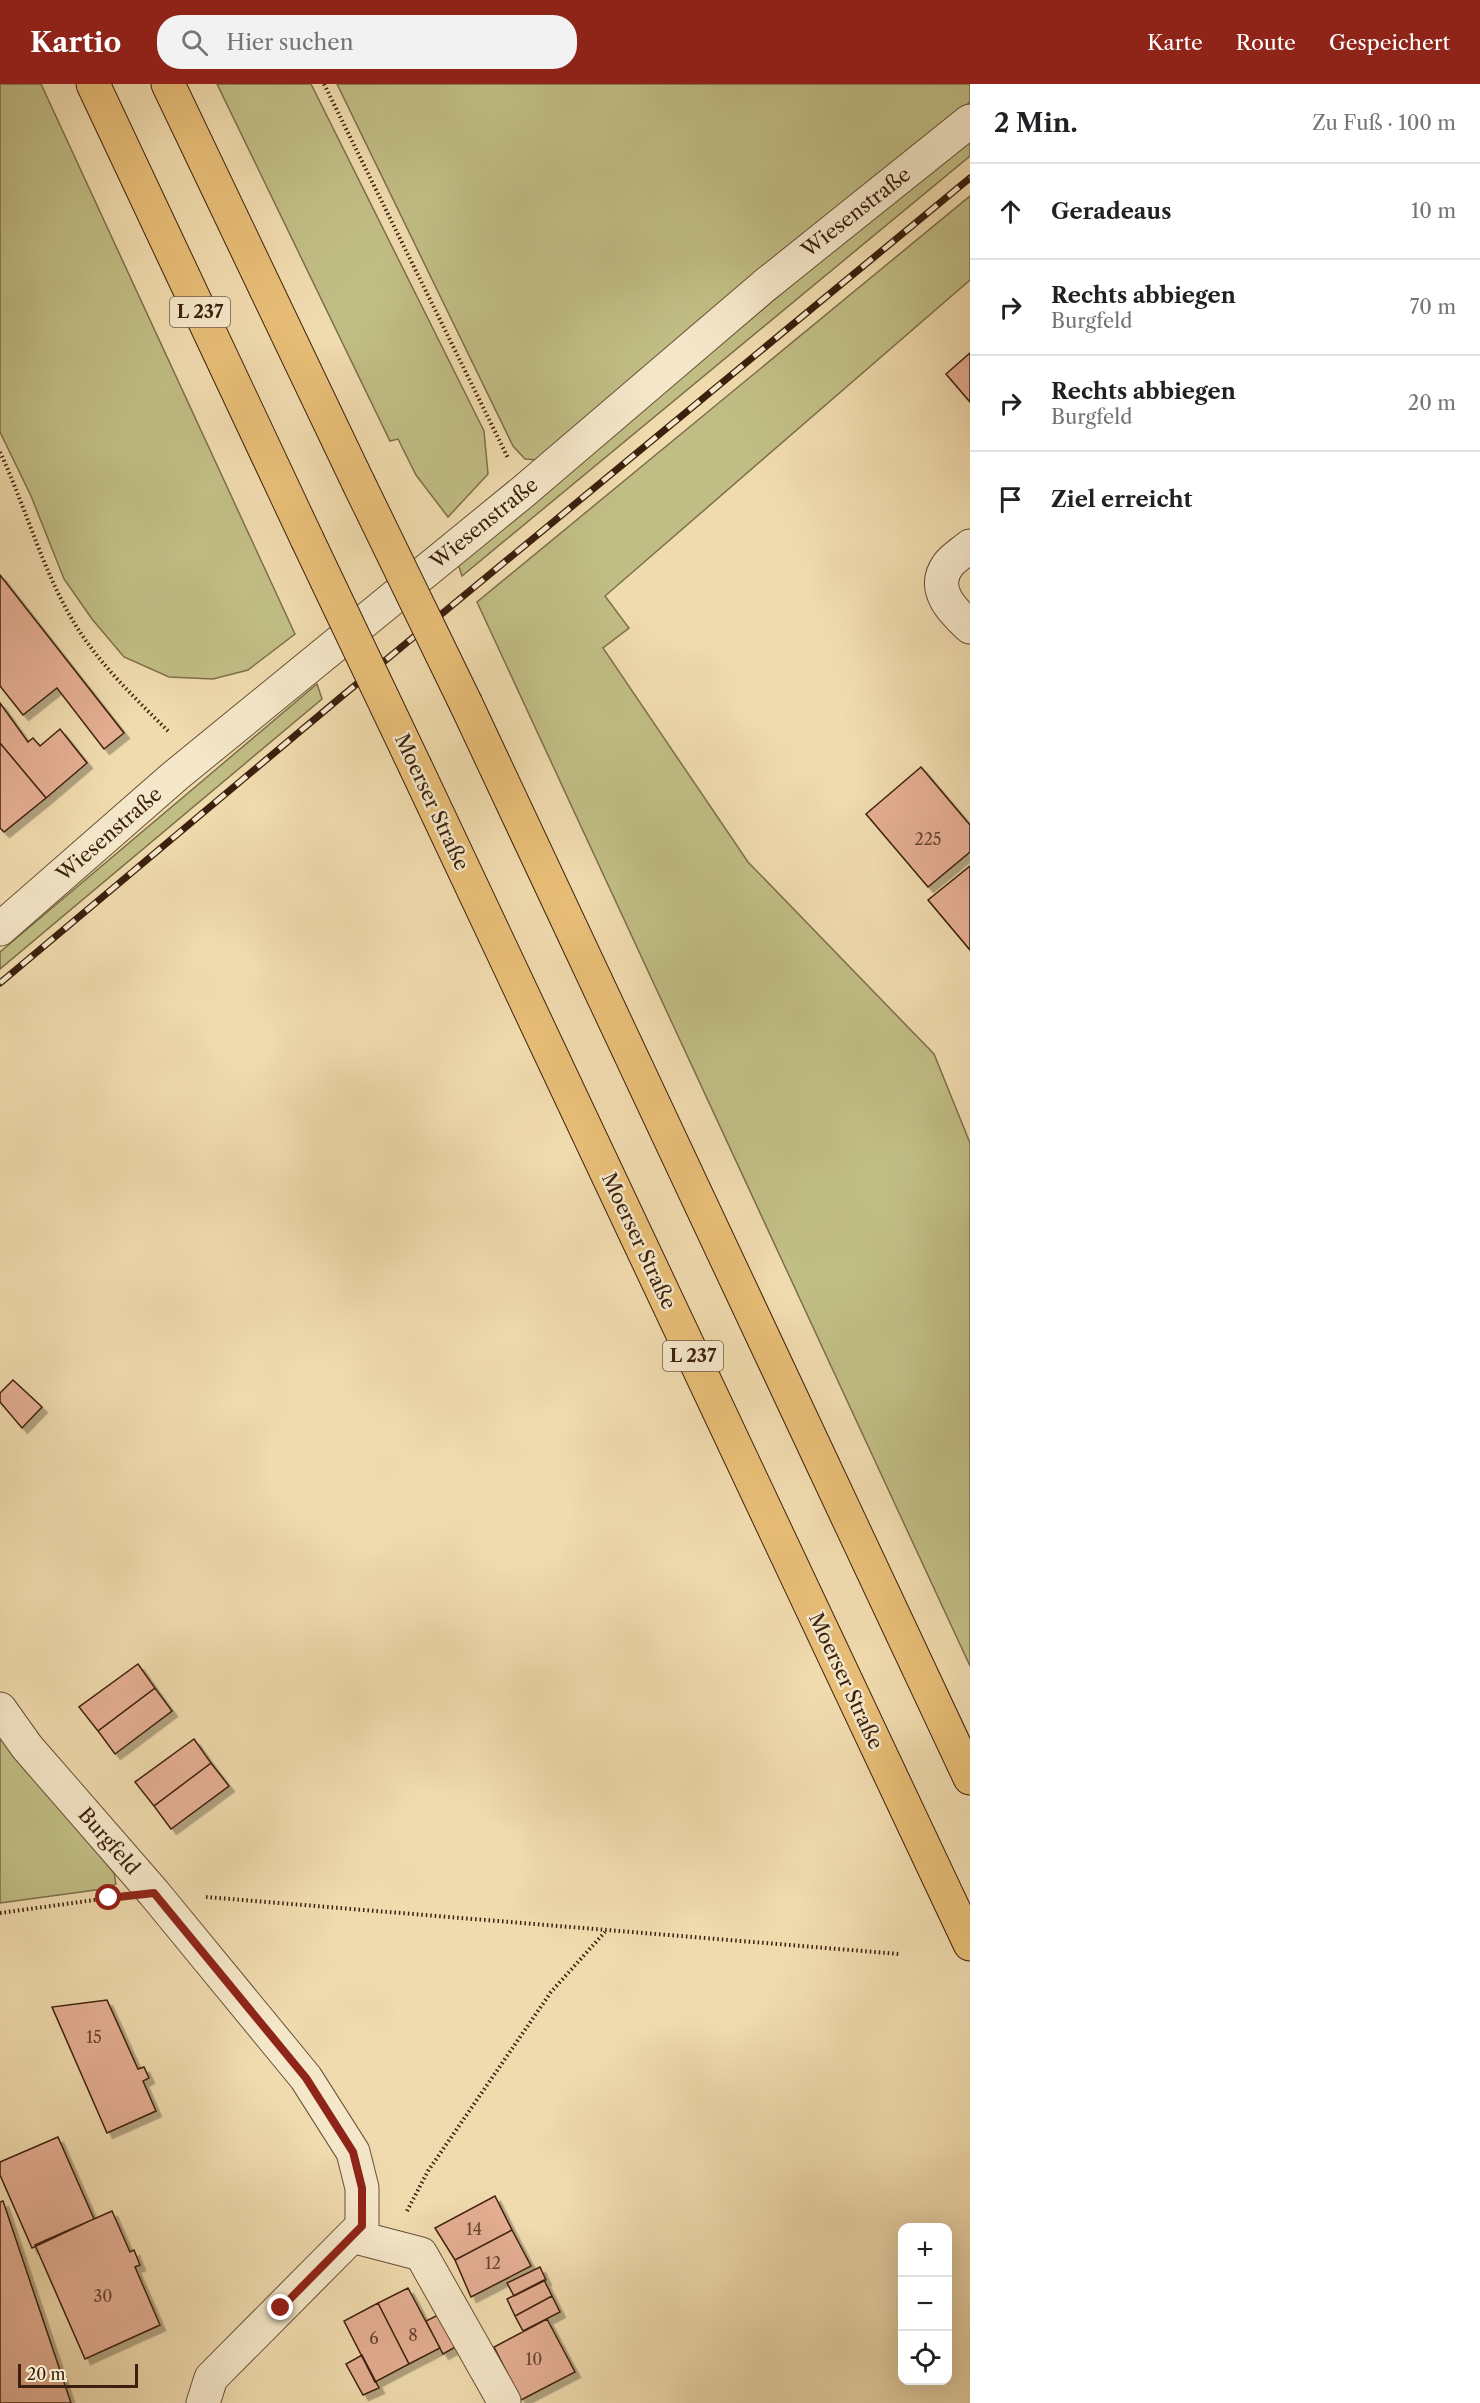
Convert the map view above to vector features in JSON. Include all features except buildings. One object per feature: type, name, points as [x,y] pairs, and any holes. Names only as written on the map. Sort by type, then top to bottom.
[{"type":"highway","name":"Moerser Straße","points":[[93,84],[970,1944]]},
{"type":"highway","points":[[168,84],[466,704],[970,1778]]},
{"type":"street","name":"Wiesenstraße","points":[[0,929],[196,759],[524,491],[764,286],[970,121]]},
{"type":"street","points":[[970,546],[947,566],[943,584],[946,604],[970,627]]},
{"type":"street","name":"Burgfeld","points":[[0,1709],[27,1747],[154,1893],[306,2078],[353,2152],[362,2188],[357,2231]]},
{"type":"street","points":[[203,2403],[211,2378],[357,2231],[421,2254],[504,2401]]},
{"type":"path","points":[[324,84],[524,491]]},
{"type":"path","points":[[0,452],[21,496],[53,581],[78,630],[128,692],[196,759]]},
{"type":"path","points":[[0,1913],[154,1893],[899,1954]]},
{"type":"path","points":[[357,2231],[398,2229],[428,2171],[551,1992],[606,1931]]},
{"type":"shaded area","points":[[0,84],[41,84],[295,634],[248,670],[213,679],[169,677],[124,657],[92,619],[64,579],[31,496],[0,432]]},
{"type":"shaded area","points":[[217,84],[311,84],[484,431],[488,474],[448,517],[416,475],[398,439],[390,441]]},
{"type":"shaded area","points":[[337,84],[970,84],[970,102],[841,206],[538,460],[525,459],[513,446]]},
{"type":"shaded area","points":[[970,136],[970,156],[462,576],[458,564]]},
{"type":"shaded area","points":[[970,196],[970,280],[605,596],[629,628],[603,648],[748,862],[934,1054],[970,1143],[970,1666],[477,602]]},
{"type":"shaded area","points":[[317,684],[322,699],[0,969],[0,952]]},
{"type":"shaded area","points":[[0,1731],[114,1873],[116,1884],[103,1889],[0,1903]]},
{"type":"railway","points":[[0,983],[341,697],[970,178]]},
{"type":"route","points":[[109,1898],[154,1893],[306,2078],[353,2152],[362,2188],[362,2226],[281,2308]]}]
